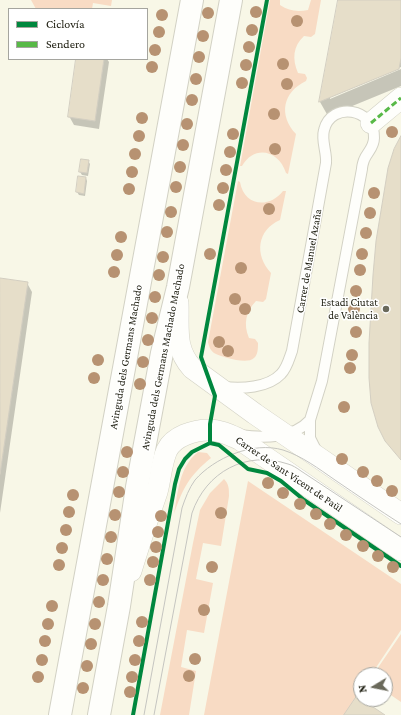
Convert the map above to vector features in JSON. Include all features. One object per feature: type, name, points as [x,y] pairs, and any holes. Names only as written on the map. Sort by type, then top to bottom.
[{"type":"main road","name":"Avinguda dels Germans Machado","points":[[60,715],[192,0]]},
{"type":"main road","name":"Avinguda dels Germans Machado Machado","points":[[100,715],[119,606],[137,487],[162,353],[178,286],[231,0]]},
{"type":"street","points":[[371,123],[401,98]]},
{"type":"street","points":[[178,286],[179,346],[184,360],[209,382],[401,514]]},
{"type":"street","name":"Carrer de Sant Vicent de Paül","points":[[119,606],[158,489],[164,459],[168,449],[174,441],[189,433],[210,430],[227,433],[238,439],[401,550]]},
{"type":"lane","name":"Carrer de Manuel Azaña","points":[[209,382],[224,388],[250,387],[272,380],[281,374],[288,364],[298,322],[326,163],[327,153],[323,137],[324,128],[334,115],[350,111],[365,117],[371,123]]},
{"type":"lane","points":[[325,461],[314,447],[310,438],[310,420],[322,381],[364,160],[372,148],[374,139],[374,131],[371,123]]},
{"type":"lane","points":[[227,433],[260,436],[286,434],[304,427],[310,420]]},
{"type":"shaded area","points":[[31,0],[112,0],[111,6],[93,3],[92,8],[35,8]]},
{"type":"shaded area","points":[[270,0],[280,0],[280,5],[283,7],[290,10],[300,11],[308,10],[311,0],[321,0],[315,34],[311,37],[304,36],[300,40],[296,48],[294,58],[298,73],[305,74],[307,78],[306,81],[292,91],[286,104],[285,112],[287,119],[290,127],[296,134],[288,174],[278,160],[272,155],[266,153],[253,155],[247,159],[242,166],[240,166]]},
{"type":"shaded area","points":[[238,181],[240,182],[242,190],[246,196],[258,202],[271,201],[283,191],[286,191],[280,220],[272,224],[266,230],[260,244],[262,259],[271,273],[266,299],[263,302],[256,301],[246,318],[246,328],[249,338],[255,339],[258,343],[258,347],[255,357],[246,361],[228,358],[214,353],[208,342]]},
{"type":"shaded area","points":[[198,452],[207,453],[211,458],[197,471],[188,483],[180,497],[174,514],[178,489],[183,472]]},
{"type":"shaded area","points":[[224,479],[227,483],[229,496],[221,546],[203,543],[196,579],[213,583],[204,633],[187,630],[181,667],[196,671],[189,715],[160,715],[200,510],[210,493]]},
{"type":"shaded area","points":[[248,481],[401,584],[401,630],[376,667],[353,667],[353,702],[345,715],[204,715]]},
{"type":"shaded area","points":[[401,634],[401,702],[393,696],[393,667],[378,667]]},
{"type":"building","points":[[338,0],[401,0],[401,58],[399,69],[319,102]]},
{"type":"building","points":[[76,60],[104,60],[95,121],[68,117]]},
{"type":"building","name":"Estadi Ciutat de València","points":[[401,136],[401,460],[385,441],[378,427],[371,403],[369,343],[376,241],[388,168],[394,149]]},
{"type":"building","points":[[81,159],[89,160],[87,173],[79,172]]},
{"type":"building","points":[[78,176],[86,177],[84,194],[76,192]]},
{"type":"building","points":[[0,278],[28,282],[0,474]]},
{"type":"building","points":[[353,702],[353,707],[373,707],[385,715],[344,715]]},
{"type":"tram line","points":[[144,715],[182,508],[189,490],[195,480],[203,472],[223,458],[235,453],[259,448],[283,450],[310,463],[401,524]]},
{"type":"tram line","points":[[154,715],[192,513],[198,499],[207,486],[217,476],[230,468],[257,460],[272,460],[290,464],[401,537]]},
{"type":"marked path","points":[[371,123],[401,98]]},
{"type":"cycle path","points":[[210,443],[210,424],[215,396],[201,357],[267,0]]},
{"type":"cycle path","points":[[133,715],[175,484],[179,469],[185,459],[192,452],[210,443],[219,445],[248,469],[267,473],[281,481],[304,500],[401,566]]},
{"type":"place","name":"Estadi Ciutat de València","points":[[386,309]]}]
